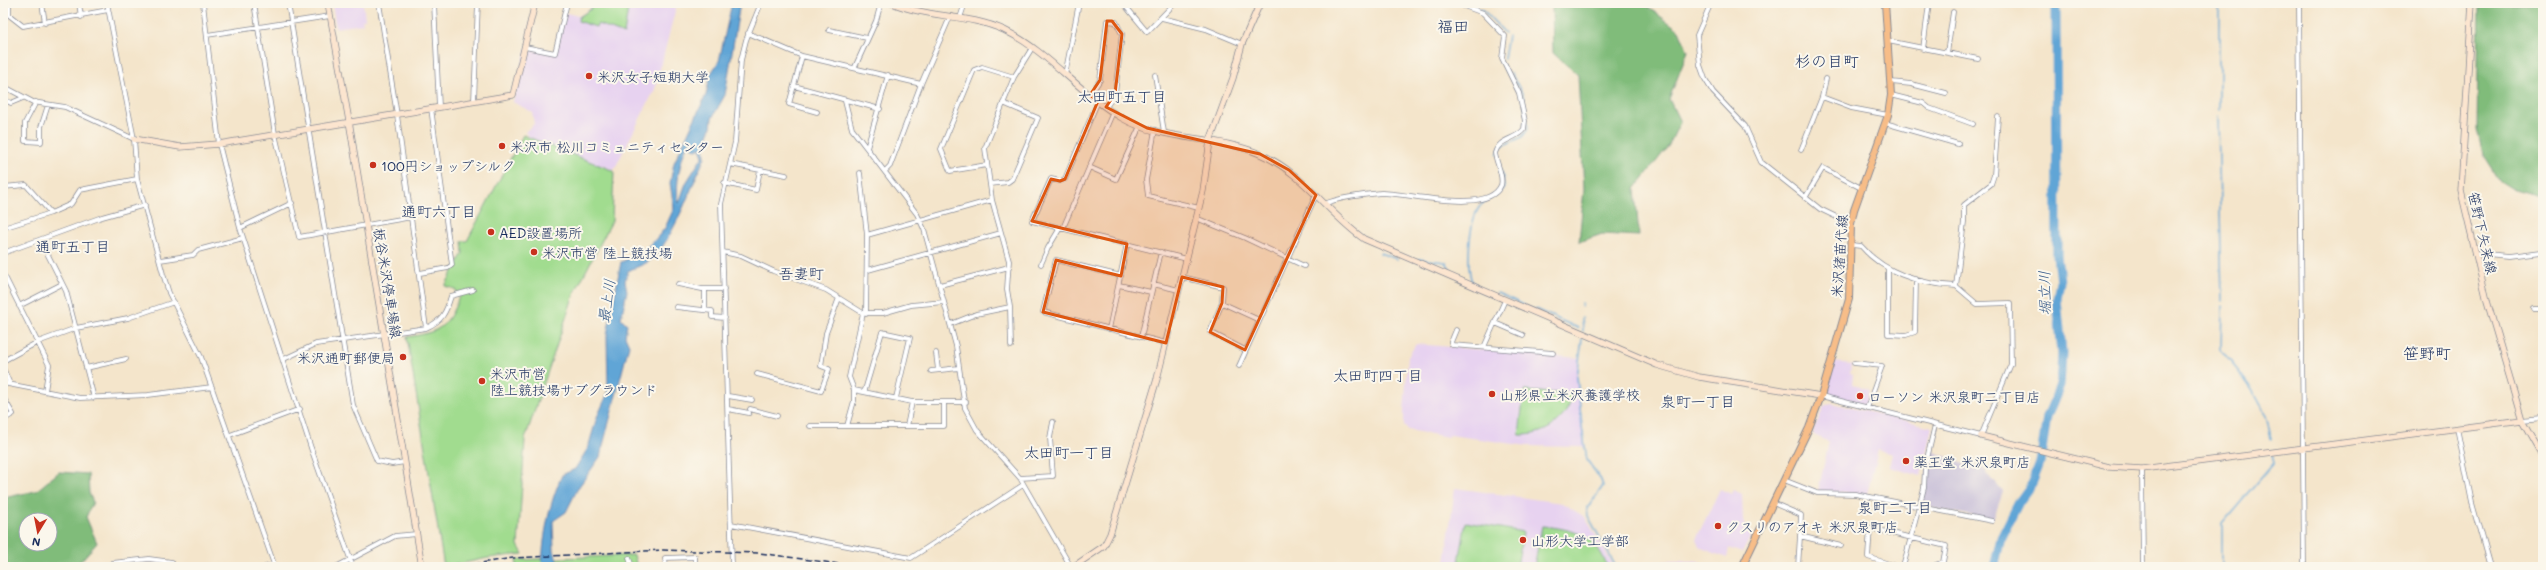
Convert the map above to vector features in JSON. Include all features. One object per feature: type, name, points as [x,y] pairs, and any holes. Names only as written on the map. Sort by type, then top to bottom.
[{"type":"main road","name":"米沢猪苗代線","points":[[1742,567],[1810,428],[1821,396],[1849,299],[1852,245],[1851,224],[1861,188],[1888,115],[1891,95],[1885,3]]},
{"type":"street","points":[[9,3],[9,15],[23,26],[108,10]]},
{"type":"street","points":[[42,3],[45,23]]},
{"type":"street","points":[[79,3],[81,16]]},
{"type":"street","points":[[107,3],[134,138],[138,179],[160,260],[174,302],[201,357],[230,435],[275,566],[265,567]]},
{"type":"street","points":[[203,3],[219,144],[240,228],[353,567]]},
{"type":"street","points":[[254,3],[275,134],[299,237],[326,231],[412,217]]},
{"type":"street","points":[[288,3],[353,405],[377,461],[392,464],[405,462]]},
{"type":"street","name":"板谷米沢停車場線","points":[[328,3],[385,335],[422,567]]},
{"type":"street","points":[[379,3],[412,217],[426,328]]},
{"type":"street","points":[[434,3],[440,107]]},
{"type":"street","points":[[474,101],[478,3]]},
{"type":"street","points":[[3,86],[22,98],[65,107],[134,138],[180,147],[219,144],[513,95],[535,3]]},
{"type":"street","points":[[524,47],[555,53],[567,3]]},
{"type":"street","points":[[732,567],[721,204],[724,183],[735,142],[740,68],[748,33],[761,3]]},
{"type":"street","points":[[855,67],[876,21],[881,3]]},
{"type":"street","points":[[892,3],[917,12],[960,18],[1004,30],[1032,48],[1113,112],[1140,126],[1248,149],[1270,158],[1298,176],[1353,230],[1371,242],[1673,370],[1699,377],[1821,396],[2030,449],[2109,467],[2142,468],[2543,418]]},
{"type":"street","points":[[960,18],[965,3]]},
{"type":"street","points":[[1065,75],[1079,3]]},
{"type":"street","points":[[1123,3],[1147,32],[1175,3]]},
{"type":"street","points":[[845,101],[852,129],[885,171],[920,220],[951,324],[966,402],[965,408],[977,430],[1020,478],[1072,567],[1104,546],[1110,534],[1149,410],[1166,344],[1199,208],[1210,141],[1233,78],[1242,44],[1260,3]]},
{"type":"street","points":[[1325,204],[1382,193],[1465,202],[1485,197],[1500,188],[1501,177],[1495,153],[1501,143],[1518,135],[1524,129],[1521,101],[1502,62],[1505,36],[1483,13],[1456,3]]},
{"type":"street","points":[[1711,3],[1697,35],[1700,65],[1705,79],[1713,92],[1745,126],[1761,162],[1820,209],[1851,224]]},
{"type":"street","points":[[1923,49],[1929,3]]},
{"type":"street","points":[[2299,3],[2304,567]]},
{"type":"street","name":"笹野下矢来線","points":[[2472,3],[2461,190],[2487,301],[2522,420],[2543,457]]},
{"type":"street","points":[[1947,53],[1954,12]]},
{"type":"street","points":[[207,35],[330,16]]},
{"type":"street","points":[[885,171],[890,166],[921,84],[950,17]]},
{"type":"street","points":[[1162,18],[1206,29],[1242,44]]},
{"type":"street","points":[[1090,95],[1100,80],[1107,21],[1116,22],[1122,34],[1115,94],[1106,107]]},
{"type":"street","points":[[829,30],[867,38]]},
{"type":"street","points":[[748,33],[802,56],[855,67],[921,84]]},
{"type":"street","points":[[1888,41],[1978,59]]},
{"type":"street","points":[[1011,346],[1010,307],[1007,289],[1009,267],[992,200],[985,148],[1014,77],[1032,48]]},
{"type":"street","points":[[802,56],[790,104],[817,112]]},
{"type":"street","points":[[987,165],[950,171],[941,149],[974,70],[982,67],[1014,77]]},
{"type":"street","points":[[867,148],[880,109],[888,75]]},
{"type":"street","points":[[1155,75],[1164,132]]},
{"type":"street","points":[[1801,150],[1822,97],[1826,79]]},
{"type":"street","points":[[1891,82],[1911,84],[1946,93]]},
{"type":"street","points":[[794,86],[845,101],[880,109]]},
{"type":"street","points":[[1891,95],[1923,103],[1929,108],[1973,124]]},
{"type":"street","points":[[1822,97],[1851,108],[1888,115]]},
{"type":"street","points":[[3,99],[11,103],[22,98]]},
{"type":"street","points":[[1098,101],[1065,179],[1060,181],[1051,179],[1032,221],[1187,259]]},
{"type":"street","points":[[36,102],[25,123],[25,142],[41,142],[41,127],[48,104]]},
{"type":"street","points":[[990,184],[1008,182],[1012,179],[1038,118],[1004,103]]},
{"type":"street","points":[[420,273],[448,268],[452,265],[431,108]]},
{"type":"street","points":[[1041,264],[1048,248],[1062,228],[1113,112]]},
{"type":"street","points":[[1956,286],[1964,222],[1964,205],[1991,184],[1994,175],[1998,116]]},
{"type":"street","points":[[1885,123],[1958,144]]},
{"type":"street","points":[[1089,167],[1116,179],[1140,126]]},
{"type":"street","points":[[1155,130],[1146,180],[1148,196],[1199,208]]},
{"type":"street","points":[[730,164],[786,176]]},
{"type":"street","points":[[1805,198],[1823,168],[1861,188]]},
{"type":"street","points":[[724,183],[756,190],[760,170]]},
{"type":"street","points":[[847,426],[854,400],[854,390],[849,377],[864,313],[868,270],[867,234],[860,173]]},
{"type":"street","points":[[3,228],[51,213],[72,204],[80,190],[138,179]]},
{"type":"street","points":[[3,187],[26,185],[51,213]]},
{"type":"street","points":[[1238,366],[1316,195]]},
{"type":"street","points":[[867,234],[992,200]]},
{"type":"street","points":[[240,228],[292,203]]},
{"type":"street","points":[[3,253],[102,217],[145,205]]},
{"type":"street","points":[[1196,218],[1304,266]]},
{"type":"street","points":[[868,270],[1001,233]]},
{"type":"street","points":[[160,260],[193,254],[198,250],[243,238]]},
{"type":"street","points":[[1108,329],[1127,244]]},
{"type":"street","points":[[1852,245],[1861,246],[1871,258],[1888,269],[1935,285],[1956,286],[1977,304],[2010,303],[2011,364],[1981,436]]},
{"type":"street","points":[[45,249],[62,284],[76,328],[94,398]]},
{"type":"street","points":[[723,252],[741,256],[826,290],[864,313],[883,313],[907,305],[944,302]]},
{"type":"street","points":[[1141,338],[1161,252]]},
{"type":"street","points":[[2476,253],[2509,256],[2540,252]]},
{"type":"street","points":[[1121,276],[1056,260],[1043,312],[1166,344]]},
{"type":"street","points":[[940,285],[1009,267]]},
{"type":"street","points":[[1888,269],[1888,334],[1906,335],[1915,332],[1916,279]]},
{"type":"street","points":[[3,278],[5,277],[49,365],[45,391]]},
{"type":"street","points":[[1182,277],[1223,287],[1222,303],[1210,332],[1245,350]]},
{"type":"street","points":[[19,306],[62,284]]},
{"type":"street","points":[[678,284],[705,289],[724,289]]},
{"type":"street","points":[[1153,284],[1179,290]]},
{"type":"street","points":[[1119,285],[1151,292]]},
{"type":"street","points":[[705,289],[705,310]]},
{"type":"street","points":[[284,359],[316,344],[426,328],[439,322],[446,314],[451,296],[473,290]]},
{"type":"street","points":[[756,374],[821,391],[829,370],[821,366],[826,333],[839,298]]},
{"type":"street","points":[[1484,347],[1505,300]]},
{"type":"street","points":[[3,361],[38,342],[76,328],[128,318],[174,302]]},
{"type":"street","points":[[1222,303],[1259,320]]},
{"type":"street","points":[[676,307],[712,311],[712,317],[725,318]]},
{"type":"street","points":[[951,324],[976,314],[1010,307]]},
{"type":"street","points":[[2534,309],[2543,309]]},
{"type":"street","points":[[1495,323],[1523,335]]},
{"type":"street","points":[[1456,330],[1451,342],[1452,345],[1553,353]]},
{"type":"street","points":[[865,390],[882,332],[910,338],[896,398]]},
{"type":"street","points":[[936,353],[938,370]]},
{"type":"street","points":[[86,368],[126,359]]},
{"type":"street","points":[[1854,363],[1882,366],[1867,408]]},
{"type":"street","points":[[3,368],[10,384]]},
{"type":"street","points":[[931,371],[959,368]]},
{"type":"street","points":[[3,383],[80,398],[148,395],[212,387]]},
{"type":"street","points":[[854,390],[865,390],[912,402],[966,402]]},
{"type":"street","points":[[728,396],[752,400]]},
{"type":"street","points":[[3,397],[13,414],[3,420]]},
{"type":"street","points":[[907,426],[912,402]]},
{"type":"street","points":[[810,426],[944,426],[944,402]]},
{"type":"street","points":[[230,435],[300,409]]},
{"type":"street","points":[[728,410],[750,411],[776,416]]},
{"type":"street","points":[[1020,478],[1053,476],[1050,438],[1053,422]]},
{"type":"street","points":[[1903,567],[1924,488],[1925,467],[1935,425]]},
{"type":"street","points":[[2457,428],[2472,503],[2490,567]]},
{"type":"street","points":[[2142,468],[2142,567]]},
{"type":"street","points":[[1784,480],[1817,493],[1855,494],[1919,508],[1992,521]]},
{"type":"street","points":[[731,524],[911,558],[1023,485]]},
{"type":"street","points":[[1773,503],[1801,515],[1798,567]]},
{"type":"street","points":[[1898,567],[1868,557],[1870,528],[1946,546],[1943,562],[1931,567]]},
{"type":"street","points":[[336,567],[395,536],[417,534]]},
{"type":"street","points":[[1800,536],[1841,546]]},
{"type":"street","points":[[666,567],[665,558],[695,557],[695,567]]},
{"type":"street","points":[[629,558],[632,567]]},
{"type":"street","points":[[112,563],[150,559],[172,562],[172,567]]},
{"type":"highlighted area","points":[[1107,21],[1112,21],[1122,34],[1115,94],[1106,107],[1147,128],[1260,154],[1289,170],[1316,195],[1245,350],[1210,332],[1222,303],[1223,287],[1182,277],[1166,343],[1043,312],[1056,260],[1121,276],[1127,244],[1032,221],[1051,179],[1060,181],[1065,179],[1086,132],[1098,101],[1090,95],[1100,80]]},
{"type":"shaded area","points":[[332,3],[363,3],[365,19],[362,20],[363,24],[336,28]]},
{"type":"shaded area","name":"米沢女子短期大学","points":[[591,3],[677,3],[655,89],[614,170],[532,140],[525,132],[534,124],[532,112],[513,102],[526,49],[556,54],[566,13],[579,16],[590,9]]},
{"type":"shaded area","name":"山形県立米沢養護学校","points":[[1416,344],[1579,358],[1577,377],[1585,447],[1528,446],[1450,435],[1448,437],[1408,430],[1404,426],[1404,411],[1408,357]]},
{"type":"shaded area","points":[[1833,362],[1852,364],[1850,374],[1853,375],[1852,385],[1869,389],[1865,405],[1833,396],[1828,392],[1827,388]]},
{"type":"shaded area","points":[[1831,403],[1932,427],[1921,476],[1889,467],[1892,454],[1878,450],[1867,494],[1818,491],[1829,442],[1812,434],[1824,406]]},
{"type":"shaded area","points":[[1930,450],[1960,462],[1982,467],[2003,492],[1993,520],[1922,506]]},
{"type":"shaded area","name":"山形大学工学部","points":[[1455,488],[1562,503],[1585,517],[1614,567],[1442,567],[1445,563]]},
{"type":"shaded area","name":"クスリのアオキ 米沢泉町店","points":[[1720,489],[1731,494],[1733,490],[1742,494],[1743,521],[1746,530],[1753,532],[1742,553],[1729,548],[1727,558],[1699,547],[1696,539]]},
{"type":"shaded area","points":[[1663,561],[1699,561],[1701,567],[1663,567]]},
{"type":"green space","points":[[592,3],[629,3],[624,34],[598,24],[596,27],[578,21],[579,17],[591,9]]},
{"type":"green space","points":[[1552,3],[1642,3],[1679,30],[1688,51],[1669,99],[1680,122],[1669,145],[1635,189],[1639,236],[1602,234],[1579,242],[1584,189],[1578,75],[1553,53]]},
{"type":"green space","points":[[2479,3],[2543,3],[2543,197],[2511,188],[2500,181],[2483,154],[2477,130]]},
{"type":"green space","points":[[523,135],[614,171],[612,221],[574,294],[525,439],[518,545],[523,554],[488,558],[444,567],[407,337],[435,330],[441,327],[450,316],[459,297],[455,289],[445,286],[463,253],[462,241],[467,241]]},
{"type":"green space","points":[[1524,391],[1573,394],[1566,412],[1554,425],[1538,433],[1519,435]]},
{"type":"green space","points":[[59,472],[88,474],[89,493],[93,502],[86,517],[97,543],[77,565],[71,567],[3,567],[3,498],[36,491]]},
{"type":"green space","points":[[1466,522],[1523,532],[1517,567],[1458,567]]},
{"type":"green space","points":[[1542,526],[1563,529],[1582,535],[1590,540],[1603,556],[1607,567],[1534,567]]},
{"type":"green space","points":[[634,555],[637,567],[517,567],[516,560]]},
{"type":"water","points":[[732,3],[740,3],[725,95],[712,118],[711,127],[704,146],[705,157],[683,209],[662,247],[649,261],[628,271],[625,281],[627,291],[621,318],[627,324],[625,336],[629,345],[600,457],[578,488],[566,512],[553,521],[554,550],[559,567],[542,567],[544,543],[550,508],[557,486],[562,475],[575,469],[588,448],[597,417],[608,393],[607,335],[621,262],[639,254],[655,240],[665,228],[674,208],[670,183],[674,163],[706,95],[710,75],[719,61]],"holes":[[[692,138],[694,140],[691,146],[696,150],[700,148],[703,156],[686,183],[679,203],[677,189],[682,160],[688,144]]]},
{"type":"waterway","points":[[1464,3],[1484,11],[1505,33]]},
{"type":"waterway","name":"堀立川","points":[[1994,567],[2001,538],[2019,502],[2032,484],[2040,463],[2047,417],[2060,386],[2062,353],[2057,299],[2060,282],[2057,255],[2056,3]]},
{"type":"waterway","points":[[2219,3],[2219,110]]},
{"type":"waterway","points":[[1504,59],[1508,36]]},
{"type":"waterway","points":[[1497,155],[1501,146],[1522,137],[1528,129],[1523,95],[1511,73]]},
{"type":"waterway","points":[[2218,116],[2222,301]]},
{"type":"waterway","points":[[1472,282],[1470,275],[1469,255],[1473,222],[1480,206],[1485,201],[1499,193],[1504,187],[1502,172]]},
{"type":"waterway","points":[[1380,253],[1397,259]]},
{"type":"waterway","points":[[1419,259],[1446,262],[1453,274],[1460,277]]},
{"type":"waterway","points":[[1469,281],[1477,285]]},
{"type":"waterway","points":[[1497,293],[1524,305]]},
{"type":"waterway","points":[[2222,306],[2221,350],[2246,381],[2260,403],[2269,427],[2271,440]]},
{"type":"waterway","points":[[1535,309],[1578,328]]},
{"type":"waterway","points":[[1582,317],[1583,331]]},
{"type":"waterway","points":[[1582,339],[1577,377],[1582,427],[1587,460],[1601,480],[1603,486],[1587,509],[1588,516],[1616,567]]},
{"type":"waterway","points":[[2222,567],[2222,524],[2274,463],[2272,454]]},
{"type":"railway","points":[[456,567],[513,558],[663,550],[759,553],[861,567]]},
{"type":"place","name":"米沢女子短期大学","points":[[589,76]]},
{"type":"place","name":"米沢市 松川コミュニティセンター","points":[[502,146]]},
{"type":"place","name":"100円ショップシルク","points":[[373,165]]},
{"type":"place","name":"AED設置場所","points":[[491,232]]},
{"type":"place","name":"米沢市営 陸上競技場","points":[[534,252]]},
{"type":"place","name":"米沢通町郵便局","points":[[403,357]]},
{"type":"place","name":"米沢市営 陸上競技場サブグラウンド","points":[[482,381]]},
{"type":"place","name":"山形県立米沢養護学校","points":[[1492,394]]},
{"type":"place","name":"ローソン 米沢泉町二丁目店","points":[[1860,396]]},
{"type":"place","name":"薬王堂 米沢泉町店","points":[[1906,461]]},
{"type":"place","name":"クスリのアオキ 米沢泉町店","points":[[1718,526]]},
{"type":"place","name":"山形大学工学部","points":[[1523,540]]},
{"type":"district","name":"福田","points":[[1453,25]]},
{"type":"district","name":"杉の目町","points":[[1827,60]]},
{"type":"district","name":"太田町五丁目","points":[[1122,96]]},
{"type":"district","name":"通町六丁目","points":[[439,211]]},
{"type":"district","name":"通町五丁目","points":[[73,246]]},
{"type":"district","name":"吾妻町","points":[[801,273]]},
{"type":"district","name":"笹野町","points":[[2427,352]]},
{"type":"district","name":"太田町四丁目","points":[[1378,375]]},
{"type":"district","name":"泉町一丁目","points":[[1698,401]]},
{"type":"district","name":"太田町一丁目","points":[[1069,452]]},
{"type":"district","name":"泉町二丁目","points":[[1895,507]]},
{"type":"water label","name":"最上川","points":[[606,301]]}]
